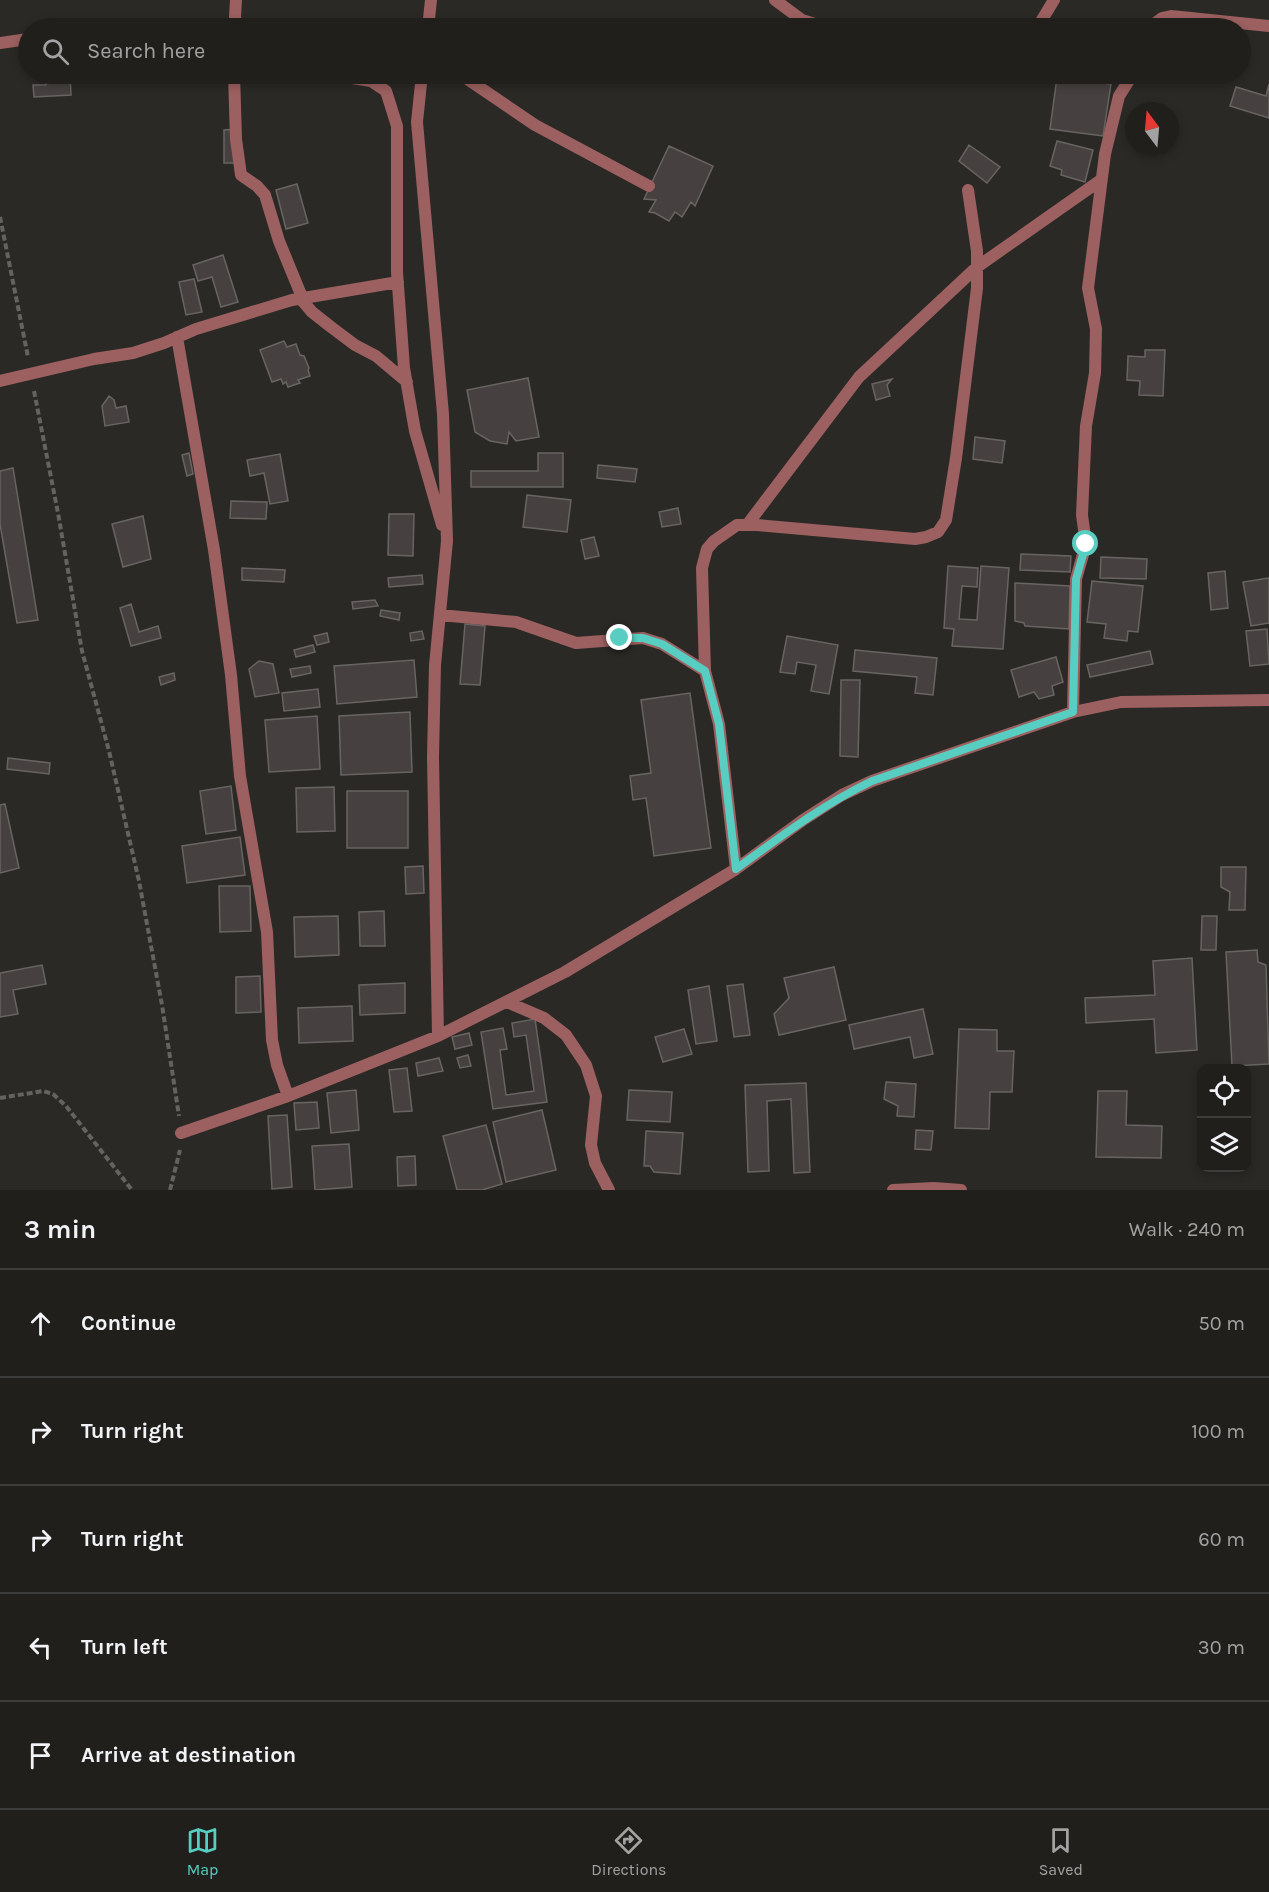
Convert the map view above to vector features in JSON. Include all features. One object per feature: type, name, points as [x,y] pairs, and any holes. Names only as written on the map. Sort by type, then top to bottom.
[{"type":"street","points":[[235,18],[236,0]]},
{"type":"street","points":[[429,18],[431,0]]},
{"type":"street","points":[[775,0],[799,18]]},
{"type":"street","points":[[1043,18],[1054,0]]},
{"type":"street","points":[[1165,18],[1171,16],[1191,18]]},
{"type":"street","points":[[1251,24],[1269,26]]},
{"type":"street","points":[[0,43],[18,40]]},
{"type":"street","points":[[236,84],[236,139],[241,175],[265,195],[279,241],[301,297],[312,312],[355,345],[376,356],[406,382]]},
{"type":"street","points":[[376,84],[386,91],[397,126],[398,282],[406,382],[414,431],[447,541]]},
{"type":"street","points":[[421,84],[417,123],[443,414],[447,541],[435,665],[433,757],[438,1036]]},
{"type":"street","points":[[475,84],[535,125],[649,186]]},
{"type":"street","points":[[1073,712],[1076,579],[1086,544],[1082,515],[1086,426],[1095,373],[1096,329],[1088,288],[1101,180],[1119,96],[1127,84]]},
{"type":"street","points":[[747,525],[859,377],[977,267],[1101,180]]},
{"type":"street","points":[[736,869],[719,724],[705,671],[702,568],[707,549],[714,541],[737,525],[915,538],[926,537],[938,532],[946,520],[973,329],[977,251],[968,190]]},
{"type":"street","points":[[0,381],[133,353],[196,329],[301,297],[398,282]]},
{"type":"street","points":[[177,337],[214,550],[231,675],[240,776],[267,932],[272,1040],[277,1065],[288,1096]]},
{"type":"street","points":[[440,615],[516,622],[576,643],[643,638],[662,644],[705,671]]},
{"type":"street","points":[[181,1133],[288,1096],[438,1036],[507,1002],[565,972],[736,869],[803,820],[842,795],[862,786],[1073,712],[1121,702],[1269,700]]},
{"type":"street","points":[[507,1002],[544,1018],[566,1035],[586,1065],[596,1096],[591,1144],[595,1163],[609,1190]]},
{"type":"street","points":[[893,1190],[934,1188],[961,1190]]},
{"type":"path","points":[[0,217],[58,513],[82,651],[109,751],[139,881],[162,1005],[182,1141],[170,1190]]},
{"type":"path","points":[[0,1098],[43,1091],[53,1094],[66,1106],[132,1190]]},
{"type":"building","points":[[70,84],[71,95],[34,97],[33,85]]},
{"type":"building","points":[[1056,84],[1111,84],[1103,136],[1050,129]]},
{"type":"building","points":[[1269,84],[1269,118],[1230,106],[1236,87],[1266,96]]},
{"type":"building","points":[[237,129],[238,163],[224,163],[224,130]]},
{"type":"building","points":[[1057,141],[1093,150],[1085,182],[1061,175],[1062,170],[1050,166]]},
{"type":"building","points":[[969,145],[1000,167],[987,183],[959,161]]},
{"type":"building","points":[[669,146],[713,166],[695,206],[691,202],[682,217],[675,212],[669,221],[649,212],[656,200],[644,199]]},
{"type":"building","points":[[297,184],[308,223],[286,229],[276,190]]},
{"type":"building","points":[[223,255],[238,302],[221,307],[212,277],[198,281],[193,265]]},
{"type":"building","points":[[194,279],[202,312],[186,315],[179,282]]},
{"type":"building","points":[[284,341],[287,347],[296,344],[300,355],[304,356],[310,376],[288,387],[281,379],[272,382],[260,350]]},
{"type":"building","points":[[1145,350],[1165,350],[1163,396],[1139,395],[1140,381],[1127,380],[1128,356],[1145,357]]},
{"type":"building","points":[[528,378],[539,437],[516,441],[509,432],[507,444],[490,441],[475,432],[467,390]]},
{"type":"building","points":[[892,379],[887,385],[890,396],[876,400],[872,384]]},
{"type":"building","points":[[109,396],[114,400],[116,408],[126,406],[129,422],[105,426],[102,406]]},
{"type":"building","points":[[975,437],[1005,441],[1002,463],[973,459]]},
{"type":"building","points":[[189,453],[193,474],[187,476],[182,455]]},
{"type":"building","points":[[538,453],[563,453],[563,487],[471,487],[471,471],[538,471]]},
{"type":"building","points":[[280,454],[288,501],[270,504],[264,473],[250,476],[247,460]]},
{"type":"building","points":[[598,465],[637,469],[635,482],[597,478]]},
{"type":"building","points":[[13,468],[38,620],[17,623],[0,524],[0,471]]},
{"type":"building","points":[[527,495],[571,500],[567,532],[523,527]]},
{"type":"building","points":[[231,501],[267,502],[266,519],[230,518]]},
{"type":"building","points":[[678,508],[681,524],[662,527],[659,512]]},
{"type":"building","points":[[389,514],[414,514],[413,556],[388,555]]},
{"type":"building","points":[[143,516],[151,559],[123,567],[112,524]]},
{"type":"building","points":[[594,537],[599,556],[585,559],[581,540]]},
{"type":"building","points":[[1021,554],[1071,556],[1070,572],[1020,570]]},
{"type":"building","points":[[1101,557],[1147,559],[1146,579],[1100,578]]},
{"type":"building","points":[[948,566],[978,568],[977,587],[962,586],[959,619],[977,620],[981,566],[1009,568],[1003,649],[952,646],[954,629],[944,628]]},
{"type":"building","points":[[242,568],[285,570],[284,582],[242,580]]},
{"type":"building","points":[[1225,571],[1228,608],[1211,610],[1208,573]]},
{"type":"building","points":[[422,575],[423,584],[389,587],[388,578]]},
{"type":"building","points":[[1269,578],[1269,623],[1251,626],[1243,582]]},
{"type":"building","points":[[1092,581],[1143,586],[1138,632],[1128,631],[1127,641],[1104,638],[1106,624],[1087,622]]},
{"type":"building","points":[[1015,583],[1070,586],[1069,629],[1025,626],[1024,623],[1015,621]]},
{"type":"building","points":[[375,600],[378,606],[353,609],[352,602]]},
{"type":"building","points":[[131,604],[139,632],[158,626],[161,638],[131,646],[120,608]]},
{"type":"building","points":[[381,610],[400,613],[399,620],[380,616]]},
{"type":"building","points":[[465,624],[485,626],[480,685],[460,684]]},
{"type":"building","points":[[1267,629],[1269,664],[1250,666],[1246,631]]},
{"type":"building","points":[[422,631],[424,639],[411,641],[410,633]]},
{"type":"building","points":[[327,633],[329,642],[317,645],[314,636]]},
{"type":"building","points":[[787,636],[838,645],[829,694],[811,691],[816,665],[797,662],[795,674],[780,672]]},
{"type":"building","points":[[313,645],[315,652],[296,657],[294,650]]},
{"type":"building","points":[[855,650],[937,658],[933,695],[915,693],[917,677],[853,671]]},
{"type":"building","points":[[1150,651],[1153,664],[1090,677],[1087,665]]},
{"type":"building","points":[[1056,657],[1063,682],[1052,686],[1054,695],[1039,699],[1034,692],[1019,697],[1011,670]]},
{"type":"building","points":[[414,660],[417,697],[337,704],[334,666]]},
{"type":"building","points":[[259,661],[273,664],[279,693],[255,697],[249,669]]},
{"type":"building","points":[[310,666],[311,673],[292,677],[290,669]]},
{"type":"building","points":[[174,673],[175,680],[161,685],[159,677]]},
{"type":"building","points":[[841,680],[860,680],[858,757],[840,756]]},
{"type":"building","points":[[318,689],[320,707],[284,711],[282,693]]},
{"type":"building","points":[[690,693],[711,848],[654,856],[646,798],[633,800],[630,776],[651,773],[641,700]]},
{"type":"building","points":[[410,712],[412,772],[341,775],[339,716]]},
{"type":"building","points":[[317,716],[320,769],[269,772],[265,720]]},
{"type":"building","points":[[8,758],[50,763],[49,774],[7,769]]},
{"type":"building","points":[[231,786],[236,830],[206,834],[200,791]]},
{"type":"building","points":[[334,787],[335,831],[297,832],[296,788]]},
{"type":"building","points":[[347,791],[408,791],[408,848],[347,848]]},
{"type":"building","points":[[5,804],[19,868],[0,873],[0,805]]},
{"type":"building","points":[[240,837],[245,875],[187,883],[182,846]]},
{"type":"building","points":[[423,866],[424,893],[406,894],[405,867]]},
{"type":"building","points":[[1221,867],[1246,867],[1245,910],[1229,910],[1230,892],[1221,887]]},
{"type":"building","points":[[219,886],[250,886],[251,931],[220,932]]},
{"type":"building","points":[[384,911],[385,946],[360,946],[359,912]]},
{"type":"building","points":[[338,916],[339,955],[295,957],[294,917]]},
{"type":"building","points":[[1202,916],[1217,916],[1216,950],[1201,950]]},
{"type":"building","points":[[1257,950],[1258,962],[1266,965],[1269,1064],[1232,1064],[1226,952]]},
{"type":"building","points":[[1192,958],[1197,1050],[1156,1053],[1154,1019],[1086,1023],[1085,998],[1155,995],[1153,961]]},
{"type":"building","points":[[42,965],[46,984],[13,990],[18,1014],[0,1017],[0,973]]},
{"type":"building","points":[[834,967],[846,1020],[779,1035],[774,1014],[789,998],[784,978]]},
{"type":"building","points":[[260,976],[261,1012],[236,1013],[236,977]]},
{"type":"building","points":[[405,983],[405,1013],[360,1015],[359,985]]},
{"type":"building","points":[[743,984],[750,1035],[734,1037],[727,986]]},
{"type":"building","points":[[709,986],[717,1041],[696,1044],[688,990]]},
{"type":"building","points":[[352,1006],[353,1041],[299,1043],[298,1008]]},
{"type":"building","points":[[923,1009],[933,1054],[914,1058],[910,1037],[854,1049],[849,1025]]},
{"type":"building","points":[[535,1019],[547,1102],[493,1109],[481,1032],[503,1028],[507,1049],[500,1050],[506,1095],[534,1091],[526,1035],[514,1037],[512,1023]]},
{"type":"building","points":[[684,1029],[692,1054],[663,1062],[655,1037]]},
{"type":"building","points":[[959,1029],[997,1030],[997,1051],[1014,1051],[1012,1092],[990,1092],[989,1129],[955,1128]]},
{"type":"building","points":[[469,1033],[472,1045],[455,1049],[452,1037]]},
{"type":"building","points":[[468,1055],[471,1066],[460,1068],[457,1058]]},
{"type":"building","points":[[439,1058],[443,1071],[418,1076],[416,1063]]},
{"type":"building","points":[[407,1068],[412,1111],[394,1112],[389,1070]]},
{"type":"building","points":[[886,1082],[916,1084],[914,1117],[897,1116],[898,1106],[884,1099]]},
{"type":"building","points":[[806,1083],[810,1172],[794,1173],[791,1099],[767,1101],[769,1171],[748,1172],[745,1085]]},
{"type":"building","points":[[356,1090],[359,1130],[331,1133],[327,1093]]},
{"type":"building","points":[[629,1090],[672,1092],[670,1122],[627,1120]]},
{"type":"building","points":[[1098,1091],[1127,1091],[1126,1125],[1162,1126],[1161,1158],[1096,1157]]},
{"type":"building","points":[[317,1102],[319,1128],[296,1130],[294,1103]]},
{"type":"building","points":[[542,1110],[556,1170],[506,1182],[493,1122]]},
{"type":"building","points":[[287,1115],[292,1187],[272,1189],[268,1116]]},
{"type":"building","points":[[486,1125],[502,1184],[482,1190],[457,1190],[443,1136]]},
{"type":"building","points":[[916,1130],[933,1131],[931,1150],[915,1149]]},
{"type":"building","points":[[646,1131],[683,1133],[680,1174],[654,1172],[650,1166],[644,1166]]},
{"type":"building","points":[[349,1144],[352,1187],[315,1190],[312,1146]]},
{"type":"building","points":[[415,1156],[416,1185],[398,1186],[397,1157]]},
{"type":"route","points":[[620,638],[643,638],[662,644],[705,671],[719,724],[736,869],[803,820],[842,795],[872,781],[1073,712],[1076,579],[1086,544]]}]
